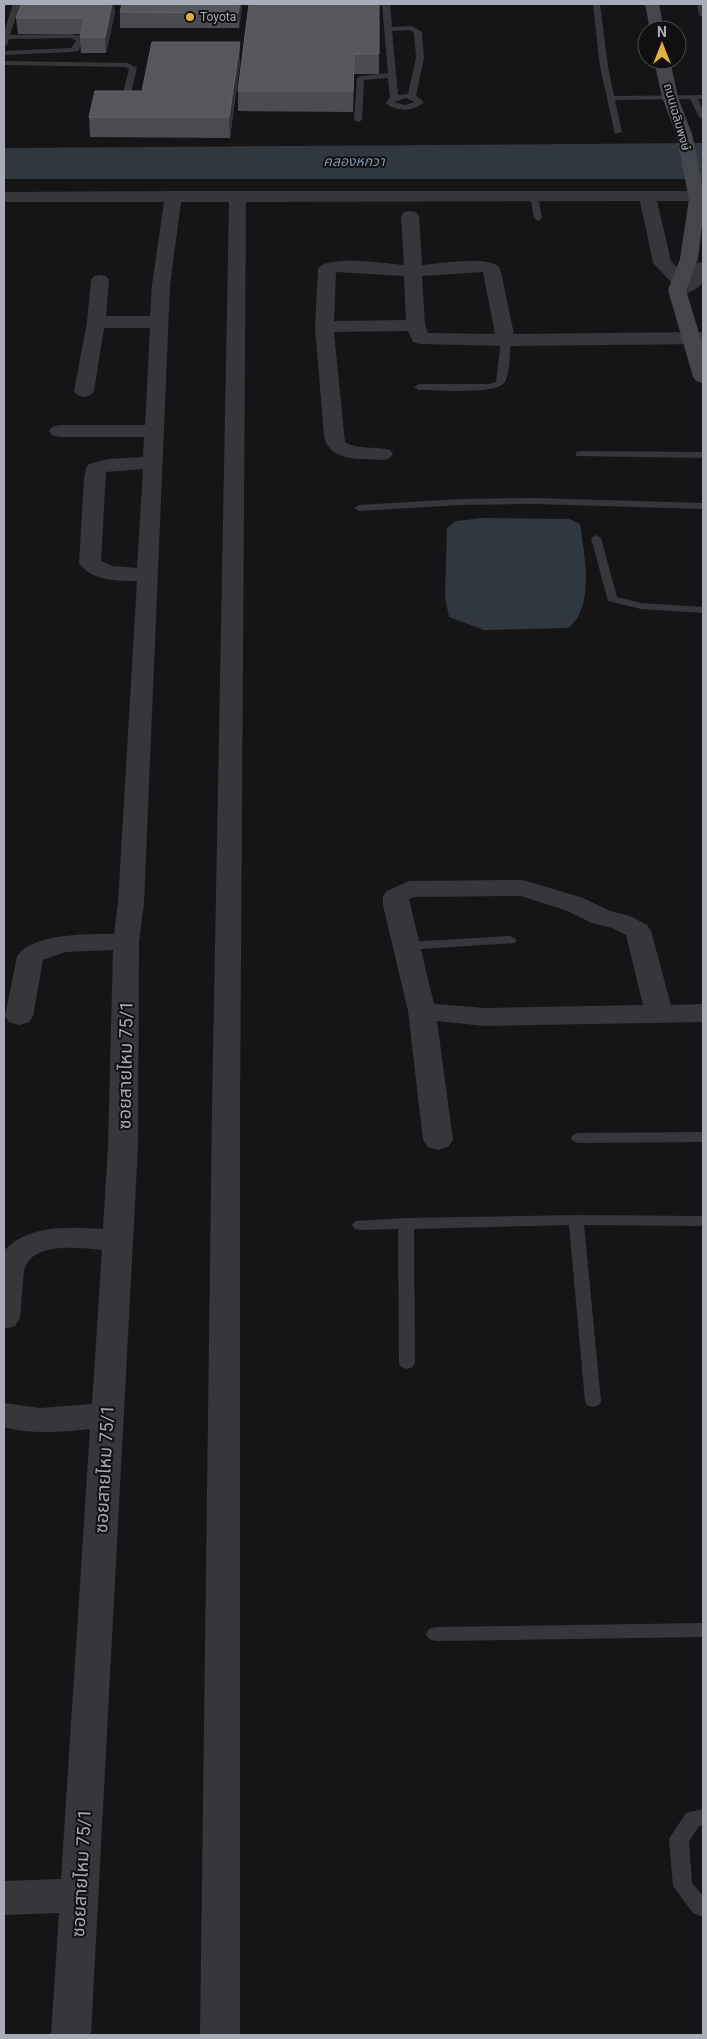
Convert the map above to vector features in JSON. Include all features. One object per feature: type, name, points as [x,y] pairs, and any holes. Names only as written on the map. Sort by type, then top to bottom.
[{"type":"main road","points":[[652,4],[655,20]]},
{"type":"main road","name":"ถนนเฉลิมพงษ์","points":[[664,70],[670,97],[684,134],[700,198],[689,259],[679,285]]},
{"type":"main road","points":[[679,285],[697,338],[703,377]]},
{"type":"street","points":[[4,196],[534,195],[700,198]]},
{"type":"street","name":"ซอยสายไหม 75/1","points":[[72,2035],[116,1240],[123,1146],[126,942],[131,903],[161,285],[172,196]]},
{"type":"street","points":[[220,2035],[226,1128],[238,196]]},
{"type":"street","points":[[647,196],[662,263],[679,285],[692,284],[702,266]]},
{"type":"street","points":[[410,216],[416,326],[420,338],[506,340],[697,338]]},
{"type":"street","points":[[384,454],[345,451],[336,445],[324,327],[326,269],[335,266],[413,271],[476,266],[491,268],[506,340]]},
{"type":"street","points":[[84,391],[96,322],[100,280]]},
{"type":"street","points":[[96,322],[159,322]]},
{"type":"street","points":[[324,327],[416,326]]},
{"type":"street","points":[[59,432],[154,430]]},
{"type":"street","points":[[147,575],[104,572],[95,568],[90,563],[96,468],[108,465],[153,462]]},
{"type":"street","points":[[438,1140],[422,1011],[396,905],[396,896],[409,889],[523,888],[574,904],[601,917],[621,922],[638,931],[659,1013]]},
{"type":"street","points":[[19,1016],[30,956],[46,947],[64,943],[126,942]]},
{"type":"street","points":[[422,1011],[485,1017],[703,1013]]},
{"type":"street","points":[[4,1318],[11,1262],[24,1248],[56,1239],[116,1240]]},
{"type":"street","points":[[4,1415],[14,1419],[107,1415]]},
{"type":"street","points":[[4,1898],[79,1895]]},
{"type":"lane","points":[[386,4],[388,29],[394,97],[412,96],[420,57],[418,32],[412,28],[388,29]]},
{"type":"lane","points":[[596,4],[610,98],[618,132]]},
{"type":"lane","points":[[700,4],[703,15]]},
{"type":"lane","points":[[4,53],[71,50],[75,49],[80,41],[78,38],[71,36],[5,40],[15,6],[24,9]]},
{"type":"lane","points":[[4,63],[128,65],[133,68],[124,105]]},
{"type":"lane","points":[[358,120],[361,78],[392,75]]},
{"type":"lane","points":[[693,97],[702,117]]},
{"type":"lane","points":[[610,98],[703,97]]},
{"type":"lane","points":[[534,195],[538,218]]},
{"type":"lane","points":[[419,387],[490,387],[499,384],[502,380],[506,340]]},
{"type":"lane","points":[[580,454],[703,455]]},
{"type":"lane","points":[[359,508],[460,502],[527,501],[703,506]]},
{"type":"lane","points":[[596,538],[612,599],[641,606],[703,610]]},
{"type":"lane","points":[[406,946],[510,940]]},
{"type":"lane","points":[[578,1138],[703,1137]]},
{"type":"lane","points":[[360,1224],[576,1220],[703,1222]]},
{"type":"lane","points":[[576,1220],[592,1401]]},
{"type":"lane","points":[[406,1223],[407,1363]]},
{"type":"lane","points":[[435,1634],[703,1630]]},
{"type":"lane","points":[[703,1817],[694,1819],[679,1838],[683,1886],[700,1907],[703,1908]]},
{"type":"water","name":"คลองหกวา","points":[[703,143],[703,179],[4,179],[4,148]]},
{"type":"water","points":[[483,518],[569,519],[580,524],[586,571],[585,595],[578,617],[568,628],[484,630],[449,617],[445,597],[447,528],[456,521]]},
{"type":"building","points":[[21,4],[112,4],[105,37],[80,37],[85,18],[16,18]]},
{"type":"building","points":[[122,4],[240,4],[238,13],[120,12]]},
{"type":"building","points":[[249,4],[379,4],[379,54],[354,54],[353,91],[238,91]]},
{"type":"building","points":[[152,42],[240,42],[229,117],[89,117],[95,91],[142,91]]},
{"type":"place","name":"Toyota","points":[[190,17]]}]
